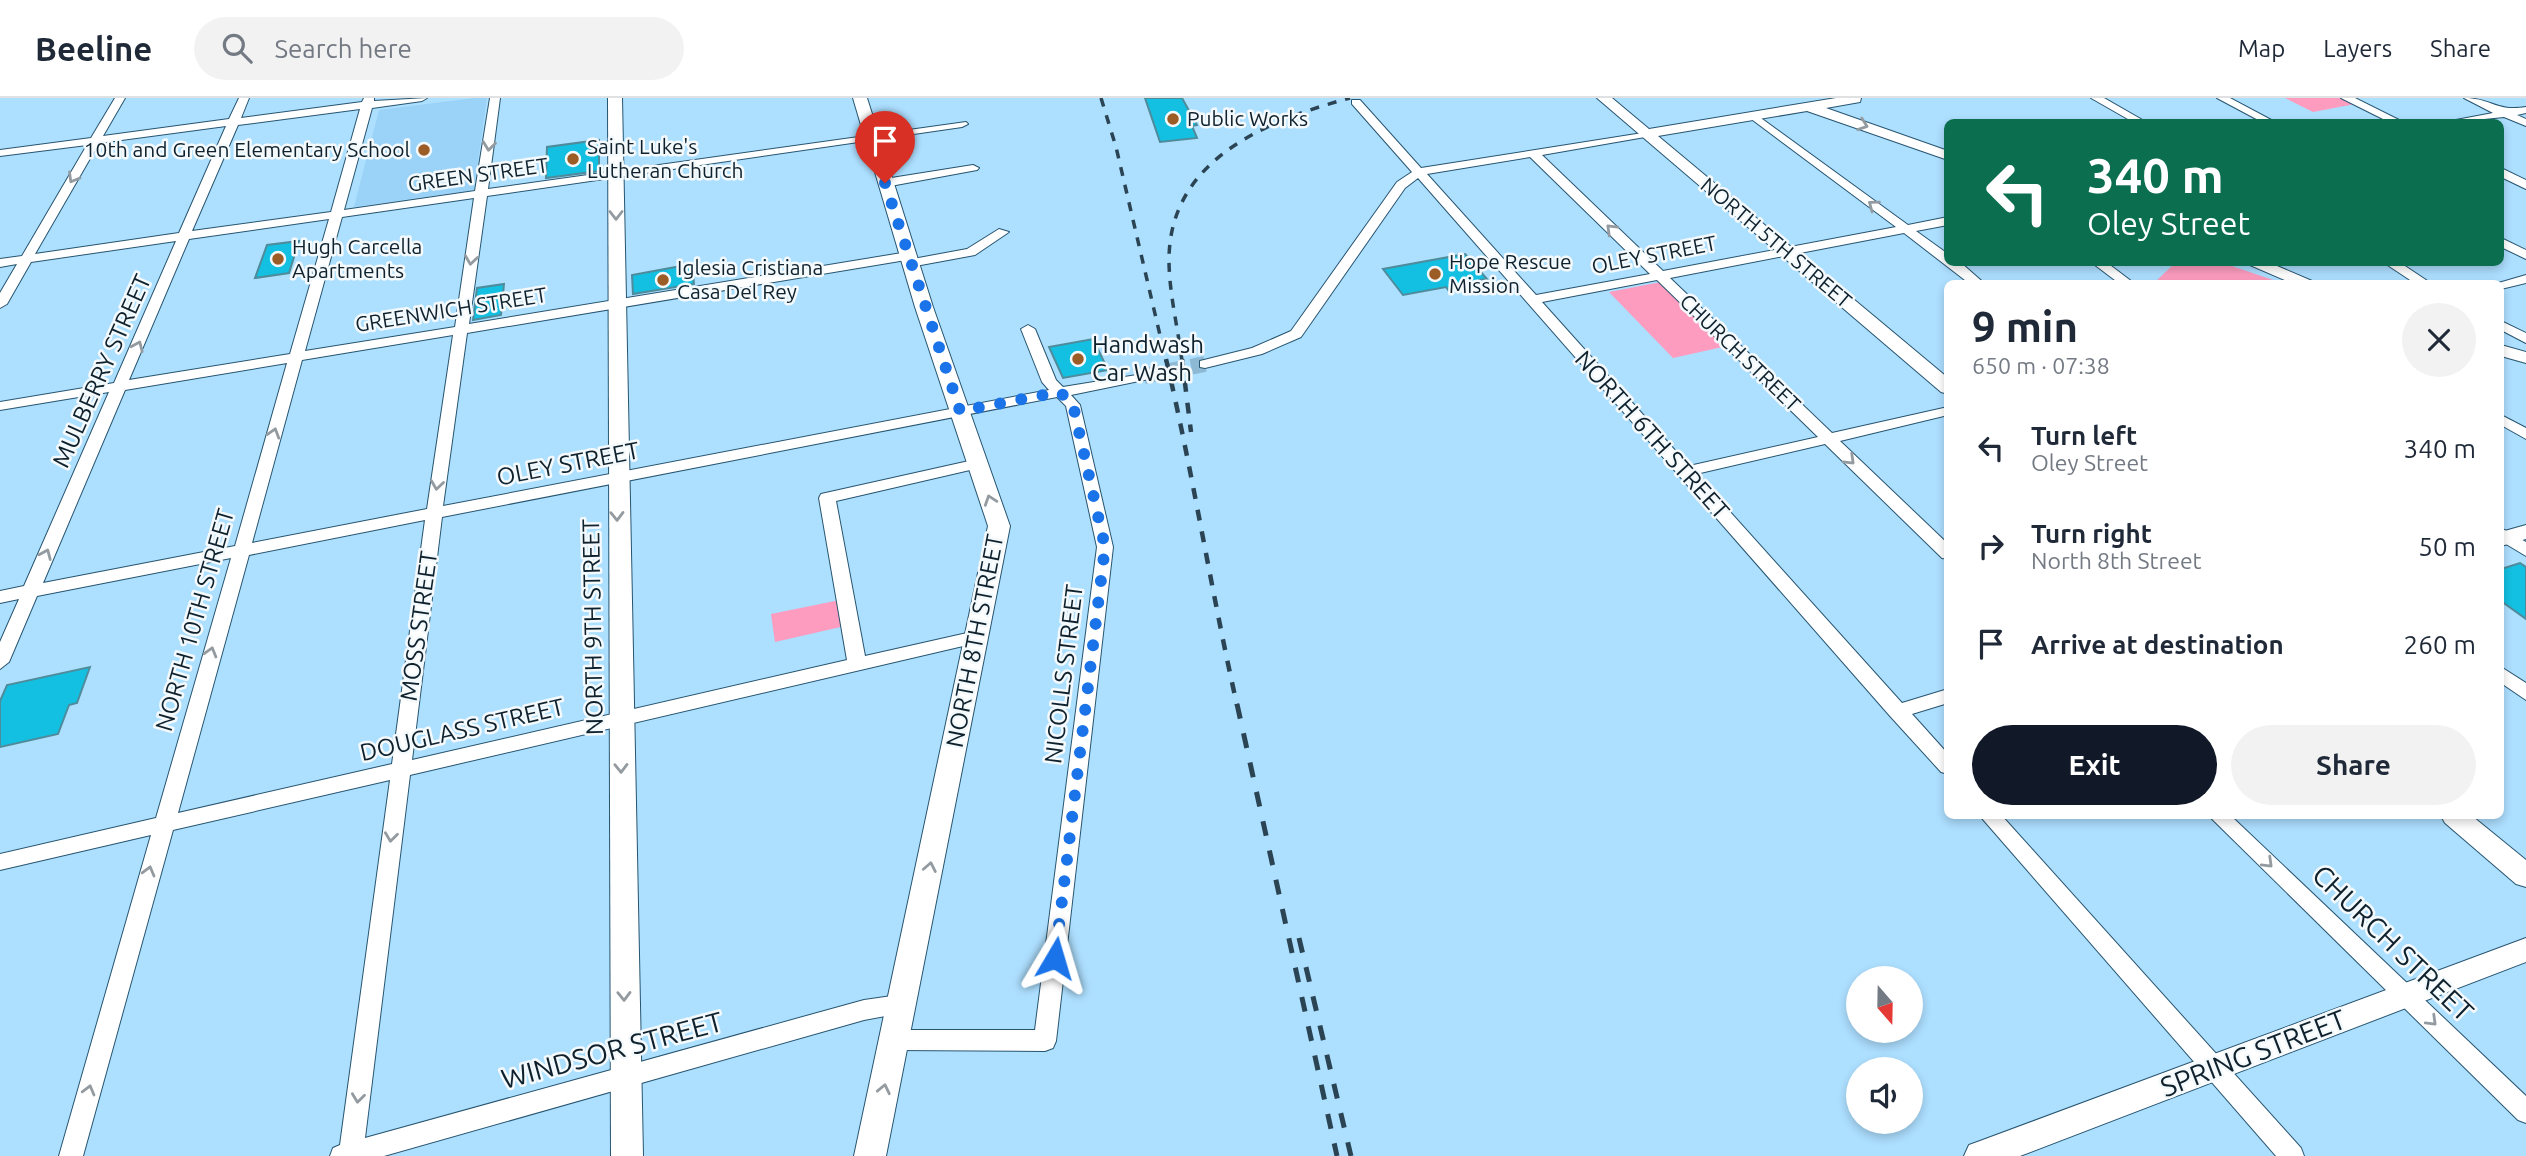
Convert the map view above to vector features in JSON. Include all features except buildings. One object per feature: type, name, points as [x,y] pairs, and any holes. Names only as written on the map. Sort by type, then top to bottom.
[{"type":"main road","name":"NORTH 9TH STREET","points":[[615,98],[617,478],[627,1156]]},
{"type":"main road","name":"NORTH 8TH STREET","points":[[860,98],[909,260],[999,526],[870,1156]]},
{"type":"main road","name":"NORTH 5TH STREET","points":[[1604,98],[1944,385]]},
{"type":"main road","points":[[1786,98],[1944,154]]},
{"type":"main road","points":[[1645,134],[1809,107],[1862,103],[1917,144]]},
{"type":"main road","points":[[2262,266],[2300,280]]},
{"type":"main road","points":[[2504,351],[2526,358]]},
{"type":"main road","points":[[2458,819],[2526,876]]},
{"type":"main road","name":"SPRING STREET","points":[[1980,1156],[2526,950]]},
{"type":"street","points":[[0,304],[120,98]]},
{"type":"street","name":"MULBERRY STREET","points":[[0,662],[244,98]]},
{"type":"street","points":[[0,153],[368,102],[422,98]]},
{"type":"street","name":"MOSS STREET","points":[[348,1155],[434,513],[495,98]]},
{"type":"street","points":[[2096,98],[2134,119]]},
{"type":"street","points":[[2222,98],[2263,119]]},
{"type":"street","points":[[2346,98],[2391,119]]},
{"type":"street","points":[[2469,98],[2526,124]]},
{"type":"street","name":"NORTH 10TH STREET","points":[[71,1156],[162,825],[368,102]]},
{"type":"street","name":"NORTH 6TH STREET","points":[[1356,102],[1944,763]]},
{"type":"street","points":[[2477,119],[2526,110]]},
{"type":"street","points":[[1754,116],[1944,257]]},
{"type":"street","name":"GREEN STREET","points":[[0,263],[962,124]]},
{"type":"street","points":[[1205,364],[1257,351],[1296,334],[1401,185],[1419,172],[1645,134]]},
{"type":"street","name":"CHURCH STREET","points":[[1532,152],[1944,550]]},
{"type":"street","points":[[885,183],[973,168]]},
{"type":"street","points":[[2504,174],[2526,185]]},
{"type":"street","name":"OLEY STREET","points":[[1532,300],[1944,222]]},
{"type":"street","name":"GREENWICH STREET","points":[[0,406],[616,304],[971,252],[1003,232]]},
{"type":"street","points":[[2504,244],[2526,255]]},
{"type":"street","points":[[1956,266],[1974,280]]},
{"type":"street","points":[[2103,266],[2123,280]]},
{"type":"street","points":[[2396,266],[2419,280]]},
{"type":"street","points":[[2504,284],[2526,279]]},
{"type":"street","points":[[2504,327],[2526,340]]},
{"type":"street","name":"NICOLLS STREET","points":[[895,1040],[1045,1041],[1105,547],[1073,405],[1049,382],[1028,329]]},
{"type":"street","name":"OLEY STREET","points":[[0,597],[1144,376]]},
{"type":"street","points":[[1685,472],[1944,412]]},
{"type":"street","points":[[2504,421],[2526,434]]},
{"type":"street","points":[[857,664],[827,498],[978,464]]},
{"type":"street","points":[[2508,535],[2526,550]]},
{"type":"street","name":"DOUGLASS STREET","points":[[0,862],[976,637]]},
{"type":"street","points":[[2504,676],[2526,693]]},
{"type":"street","points":[[1897,710],[1944,697]]},
{"type":"street","points":[[1993,819],[2292,1156]]},
{"type":"street","name":"CHURCH STREET","points":[[2222,819],[2526,1112]]},
{"type":"street","name":"WINDSOR STREET","points":[[348,1155],[864,1010],[899,1005]]},
{"type":"shaded area","name":"10th and Green Elementary School","points":[[487,98],[474,190],[354,207],[379,110]]},
{"type":"shaded area","points":[[2285,98],[2341,98],[2355,104],[2313,112]]},
{"type":"shaded area","points":[[2172,266],[2232,266],[2273,280],[2157,280]]},
{"type":"shaded area","points":[[1661,282],[1727,346],[1673,358],[1609,292]]},
{"type":"shaded area","points":[[840,600],[845,626],[775,642],[771,614]]},
{"type":"tunnel","points":[[1144,376],[1205,364]]},
{"type":"railway","points":[[1101,98],[1116,147],[1166,361]]},
{"type":"railway","points":[[1182,361],[1169,260],[1173,225],[1186,195],[1205,170],[1229,149],[1257,132],[1287,118],[1350,98]]},
{"type":"railway","points":[[1166,359],[1237,705]]},
{"type":"railway","points":[[1182,359],[1191,432]]},
{"type":"railway","points":[[1237,704],[1337,1156]]},
{"type":"railway","points":[[1299,938],[1351,1156]]},
{"type":"place","name":"Public Works","points":[[1173,119]]},
{"type":"place","name":"10th and Green Elementary School","points":[[424,150]]},
{"type":"place","name":"Saint Luke's Lutheran Church","points":[[573,159]]},
{"type":"place","name":"Hugh Carcella Apartments","points":[[278,259]]},
{"type":"place","name":"Hope Rescue Mission","points":[[1435,274]]},
{"type":"place","name":"Iglesia Cristiana Casa Del Rey","points":[[663,280]]},
{"type":"place","name":"Handwash Car Wash","points":[[1078,359]]},
{"type":"route","points":[[885,183],[960,411],[1060,392],[1073,405],[1105,547],[1055,958]]}]
